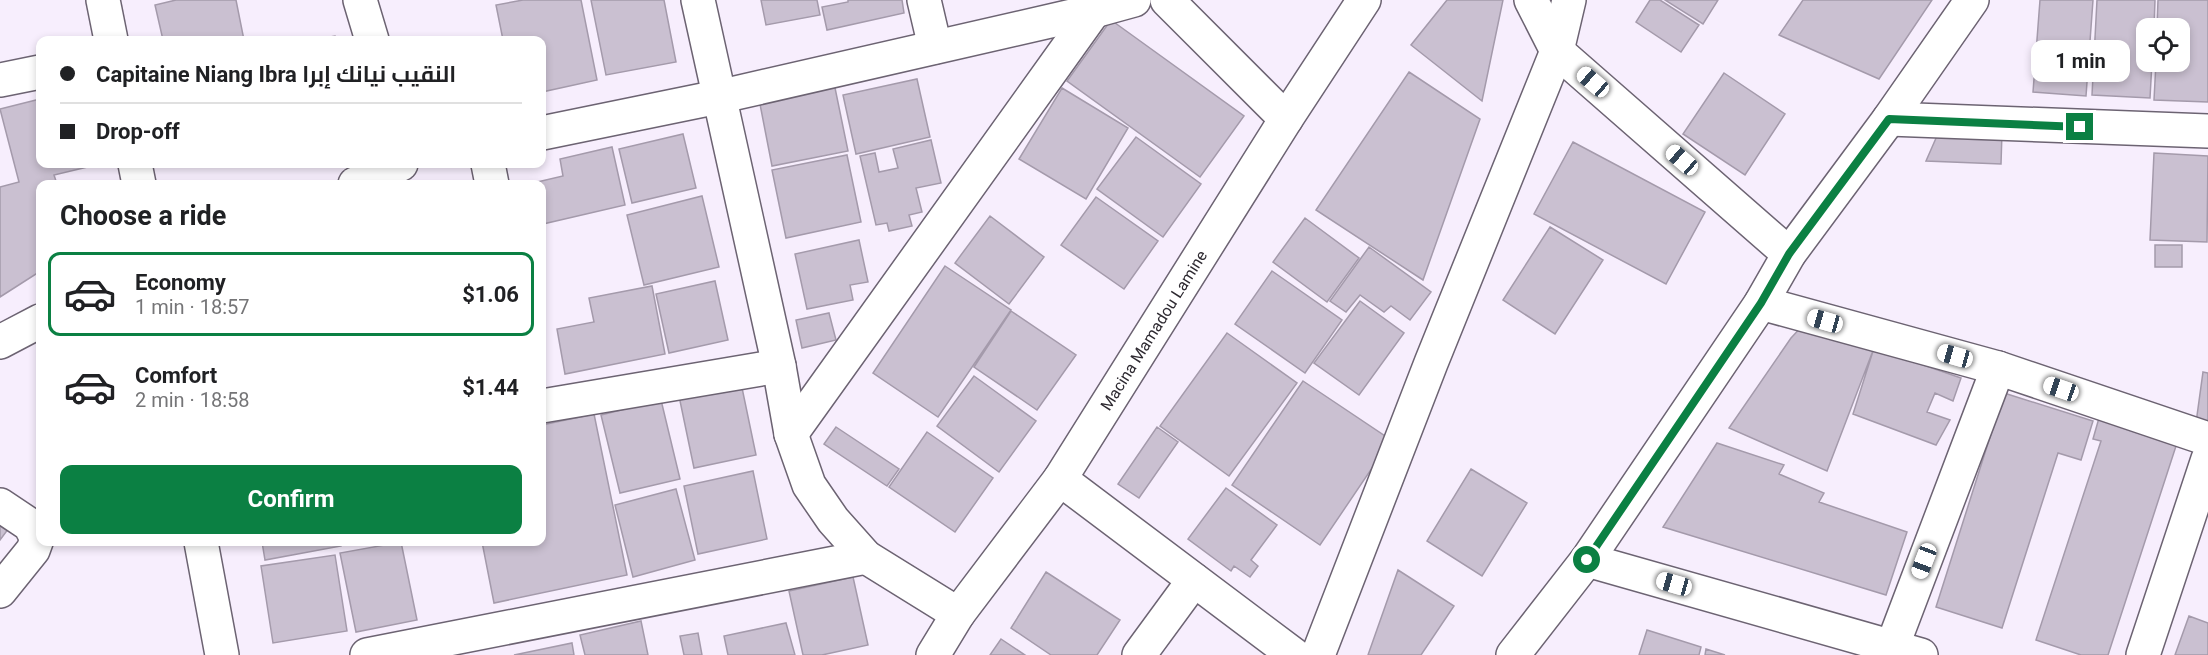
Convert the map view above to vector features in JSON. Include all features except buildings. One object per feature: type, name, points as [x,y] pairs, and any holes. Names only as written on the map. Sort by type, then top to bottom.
[{"type":"street","points":[[103,0],[110,36]]},
{"type":"street","points":[[360,0],[371,36]]},
{"type":"street","points":[[698,0],[791,434],[809,485],[833,520],[866,556],[958,614]]},
{"type":"street","points":[[924,0],[935,47]]},
{"type":"street","points":[[546,132],[718,97],[1134,0]]},
{"type":"street","points":[[1167,0],[1286,119]]},
{"type":"street","name":"Macina Mamadou Lamine","points":[[933,655],[958,614],[1060,479],[1286,119],[1364,0]]},
{"type":"street","points":[[1530,0],[1557,51],[1789,254]]},
{"type":"street","points":[[1318,655],[1431,363],[1557,51],[1569,0]]},
{"type":"street","points":[[1513,655],[1587,560],[1761,303],[1789,254],[1889,119],[1972,0]]},
{"type":"street","points":[[791,434],[1094,11]]},
{"type":"street","points":[[0,80],[36,73]]},
{"type":"street","points":[[1889,119],[2208,131]]},
{"type":"street","points":[[365,180],[392,168]]},
{"type":"street","points":[[1761,303],[1998,368],[2208,439]]},
{"type":"street","points":[[0,342],[36,323]]},
{"type":"street","points":[[546,405],[778,366]]},
{"type":"street","points":[[1587,560],[1901,652],[1998,368]]},
{"type":"street","points":[[2143,655],[2208,459]]},
{"type":"street","points":[[1060,479],[1294,655]]},
{"type":"street","points":[[0,505],[30,525],[36,537]]},
{"type":"street","points":[[0,591],[33,550],[36,542]]},
{"type":"street","points":[[202,546],[222,655]]},
{"type":"street","points":[[367,655],[866,556]]},
{"type":"street","points":[[1139,655],[1194,580]]},
{"type":"route","points":[[1587,560],[1761,303],[1789,254],[1889,119],[2080,127]]}]
